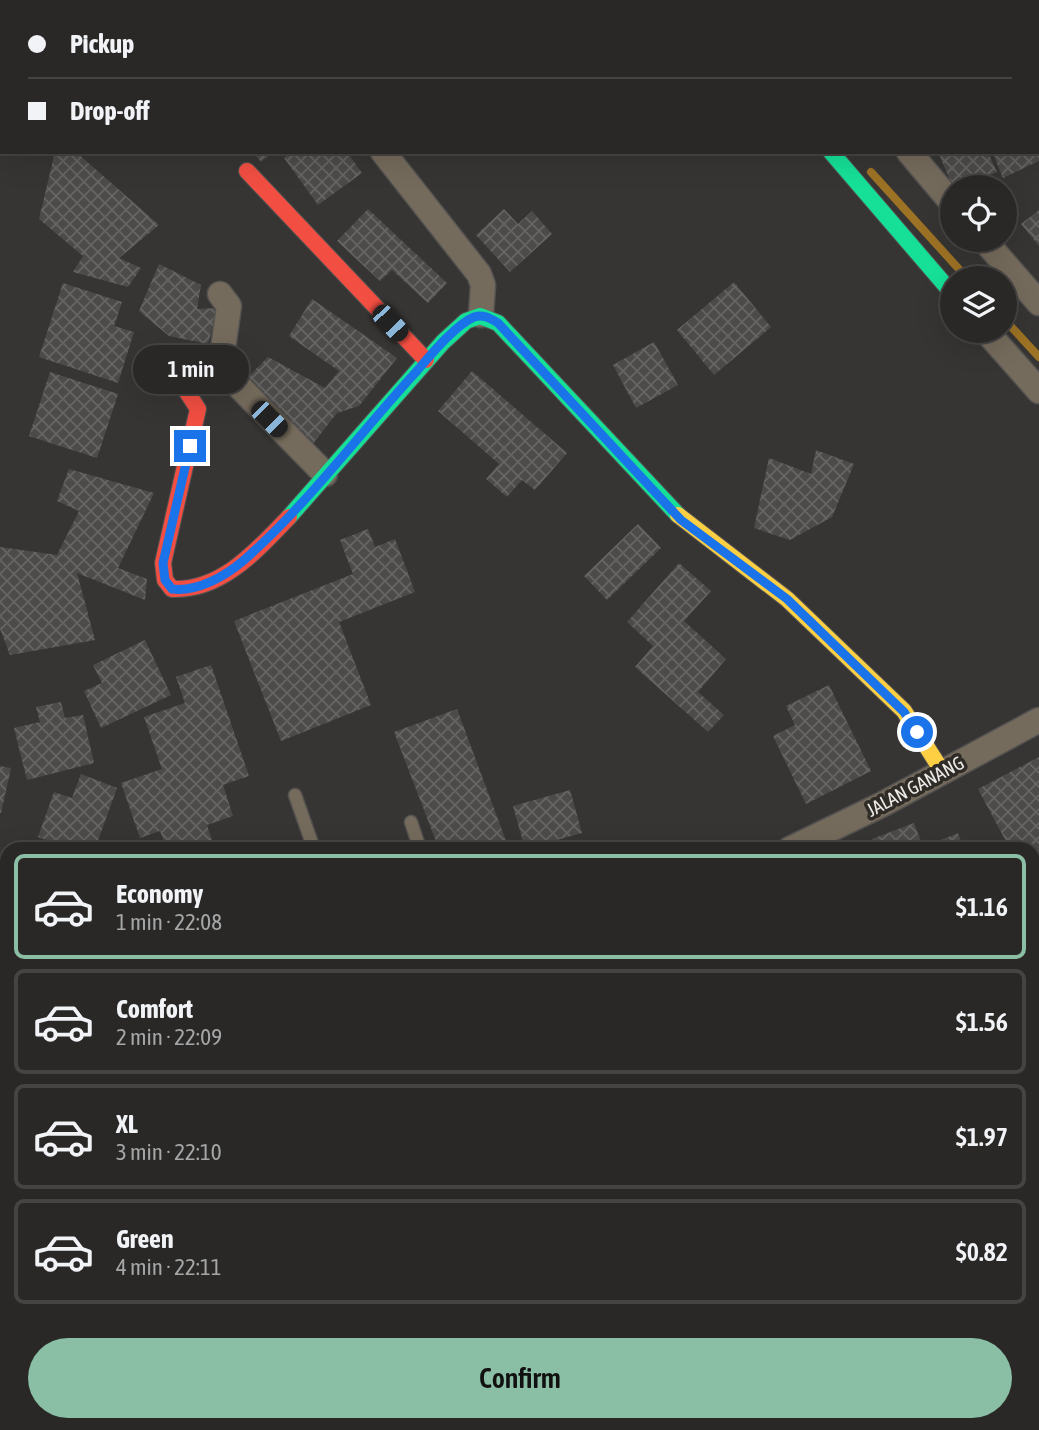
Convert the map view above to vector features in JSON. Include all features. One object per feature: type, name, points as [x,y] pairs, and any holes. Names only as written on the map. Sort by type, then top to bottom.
[{"type":"street","points":[[385,154],[479,274],[483,285],[481,315]]},
{"type":"street","points":[[833,154],[940,279]]},
{"type":"street","points":[[911,154],[940,189]]},
{"type":"street","points":[[247,171],[426,360]]},
{"type":"street","points":[[994,252],[1039,303]]},
{"type":"street","points":[[220,294],[229,306],[222,356],[224,371],[325,474]]},
{"type":"street","points":[[163,378],[181,384],[189,391],[198,410],[163,563],[165,580],[172,589],[186,591],[203,585],[242,562],[325,474],[426,360],[466,321],[481,315],[498,323],[681,520],[787,599],[852,659],[904,712],[942,771]]},
{"type":"street","points":[[997,343],[1039,391]]},
{"type":"street","name":"JALAN GANANG","points":[[804,842],[1039,720]]},
{"type":"lane","points":[[295,795],[312,842]]},
{"type":"lane","points":[[411,822],[418,842]]},
{"type":"building","points":[[55,154],[78,154],[159,225],[119,258],[141,268],[128,287],[73,272],[83,256],[39,219]]},
{"type":"building","points":[[255,154],[271,154],[261,162]]},
{"type":"building","points":[[289,154],[348,154],[362,173],[318,205],[284,158]]},
{"type":"building","points":[[939,154],[989,154],[997,172],[990,175],[948,175]]},
{"type":"building","points":[[993,154],[1039,154],[1039,161],[1009,175],[1002,175]]},
{"type":"building","points":[[368,209],[447,283],[428,303],[392,270],[380,281],[337,241]]},
{"type":"building","points":[[504,209],[518,224],[532,211],[552,234],[510,272],[476,235]]},
{"type":"building","points":[[1039,210],[1039,246],[1021,224]]},
{"type":"building","points":[[159,264],[201,285],[197,309],[218,308],[208,344],[169,336],[139,311]]},
{"type":"building","points":[[734,282],[771,327],[714,375],[677,330]]},
{"type":"building","points":[[63,283],[122,302],[114,326],[134,332],[118,383],[39,357]]},
{"type":"building","points":[[312,299],[397,358],[359,406],[337,413],[307,451],[241,384],[268,357],[325,388],[339,371],[289,336]]},
{"type":"building","points":[[654,342],[678,385],[636,408],[613,365]]},
{"type":"building","points":[[472,371],[567,453],[535,490],[522,480],[507,497],[486,479],[499,464],[438,411]]},
{"type":"building","points":[[50,372],[118,394],[97,458],[29,436]]},
{"type":"building","points":[[816,450],[854,464],[832,517],[790,540],[754,528],[769,458],[811,474]]},
{"type":"building","points":[[69,469],[154,493],[118,568],[147,579],[145,600],[77,573],[95,640],[10,655],[0,629],[0,547],[57,555],[79,511],[57,501]]},
{"type":"building","points":[[638,524],[661,548],[607,600],[584,576]]},
{"type":"building","points":[[368,529],[375,547],[395,539],[415,592],[339,622],[371,705],[281,741],[234,621],[353,574],[340,540]]},
{"type":"building","points":[[679,563],[711,591],[684,621],[726,659],[698,692],[724,715],[708,732],[635,667],[653,646],[627,622]]},
{"type":"building","points":[[145,640],[171,695],[101,728],[84,691],[102,683],[93,665]]},
{"type":"building","points":[[211,665],[249,776],[223,785],[233,816],[207,825],[212,842],[164,842],[160,831],[140,838],[121,783],[162,769],[144,717],[185,703],[176,677]]},
{"type":"building","points":[[829,685],[871,771],[806,804],[773,736],[795,725],[786,706]]},
{"type":"building","points":[[61,702],[65,718],[83,715],[94,763],[27,780],[14,728],[40,722],[36,707]]},
{"type":"building","points":[[457,709],[506,842],[436,842],[394,732]]},
{"type":"building","points":[[1039,757],[1039,842],[1006,842],[978,789]]},
{"type":"building","points":[[0,766],[11,768],[1,813],[0,813]]},
{"type":"building","points":[[81,774],[117,788],[98,842],[51,842],[38,837],[54,792],[72,798]]},
{"type":"building","points":[[570,790],[582,833],[550,842],[523,842],[513,806]]},
{"type":"building","points":[[914,823],[921,842],[873,842],[872,839]]},
{"type":"building","points":[[958,833],[961,842],[936,842]]},
{"type":"waterway","points":[[871,172],[956,266]]},
{"type":"waterway","points":[[1017,333],[1039,357]]},
{"type":"traffic: fast","points":[[833,154],[940,279]]},
{"type":"traffic: fast","points":[[289,517],[443,342],[466,321],[480,316],[498,323],[678,515]]},
{"type":"traffic: slow","points":[[678,515],[787,599],[904,711],[942,771]]},
{"type":"traffic: jam","points":[[247,171],[426,360]]},
{"type":"traffic: jam","points":[[163,378],[185,389],[198,409],[163,563],[165,580],[172,589],[190,588],[223,576],[251,555],[289,517]]},
{"type":"route","points":[[190,446],[163,563],[165,580],[172,589],[186,591],[203,585],[242,562],[293,511],[426,360],[466,321],[481,315],[490,318],[498,323],[573,407],[681,520],[787,599],[904,712],[917,732]]}]
